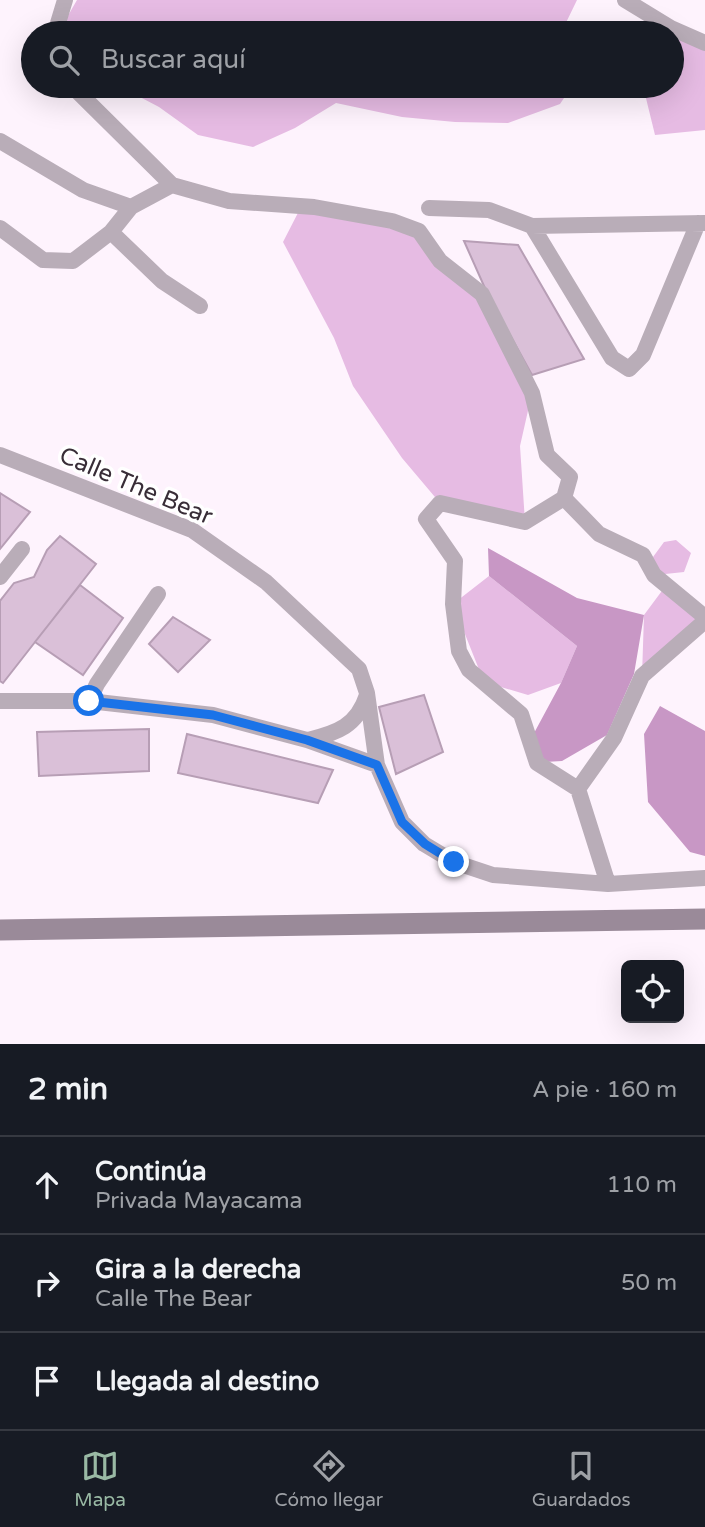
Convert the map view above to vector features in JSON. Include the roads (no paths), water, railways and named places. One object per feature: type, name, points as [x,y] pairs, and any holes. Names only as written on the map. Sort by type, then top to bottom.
[{"type":"street","points":[[59,21],[65,0]]},
{"type":"street","points":[[625,0],[660,21]]},
{"type":"street","points":[[684,34],[705,43]]},
{"type":"street","points":[[84,98],[172,185],[229,201],[314,207],[391,221],[419,231],[440,261],[482,294],[532,393],[547,455],[570,477],[564,498],[525,522],[440,503],[426,519],[455,561],[453,604],[459,651],[469,670],[521,714],[537,763],[578,789],[608,884]]},
{"type":"street","points":[[0,141],[83,190],[131,207]]},
{"type":"street","points":[[0,228],[43,260],[73,261],[111,232],[131,207],[172,185]]},
{"type":"street","points":[[429,208],[489,210],[533,226],[702,223],[643,355],[629,369],[612,358],[533,226]]},
{"type":"street","points":[[111,232],[162,281],[200,306]]},
{"type":"street","name":"Calle The Bear","points":[[0,456],[192,530],[266,582],[359,669],[367,693],[377,765],[402,822],[425,844],[454,862],[493,875],[608,884],[705,878]]},
{"type":"street","points":[[564,498],[599,534],[643,555],[654,575],[705,619],[642,676],[614,738],[578,789]]},
{"type":"street","points":[[0,577],[22,550]]},
{"type":"street","points":[[89,701],[97,684],[158,594]]},
{"type":"street","points":[[307,740],[334,734],[349,724],[362,709],[367,693]]},
{"type":"street","points":[[0,701],[89,701],[213,715],[307,740],[377,765]]},
{"type":"street","points":[[0,930],[705,919]]}]
